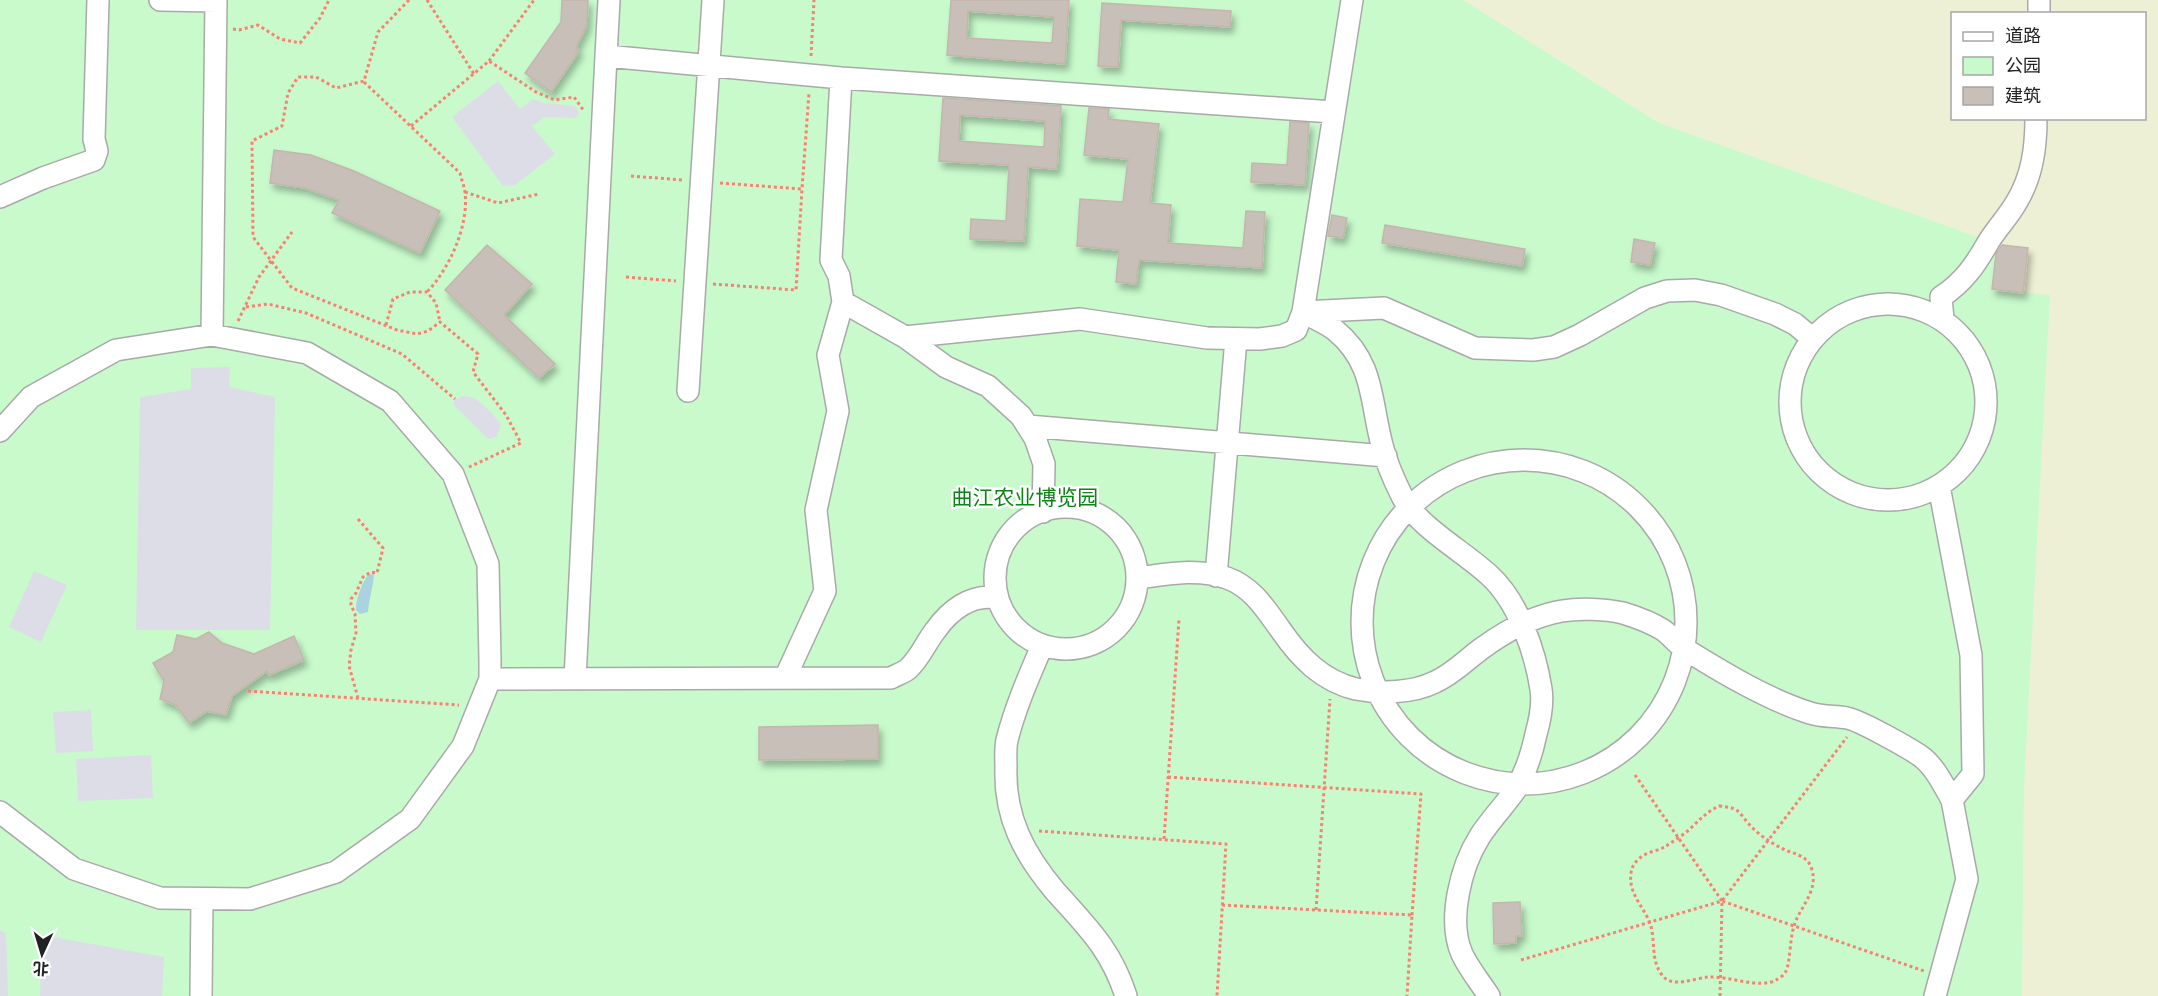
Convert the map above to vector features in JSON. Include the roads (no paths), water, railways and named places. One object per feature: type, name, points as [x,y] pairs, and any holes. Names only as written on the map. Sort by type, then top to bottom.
[{"type":"street","points":[[0,197],[43,178],[94,160],[97,151],[94,138],[98,0]]},
{"type":"street","points":[[160,0],[216,0],[220,337]]},
{"type":"street","points":[[575,679],[609,0]]},
{"type":"street","points":[[688,392],[713,0]]},
{"type":"street","points":[[905,337],[1080,319],[1207,338],[1260,339],[1282,336],[1296,330],[1303,312],[1352,0]]},
{"type":"street","points":[[606,56],[841,78],[1333,112]]},
{"type":"street","points":[[785,678],[825,591],[816,510],[838,411],[828,355],[843,302],[838,276],[831,260],[841,78]]},
{"type":"street","points":[[1943,320],[1941,297],[1955,288],[1970,272],[2017,202],[2029,177],[2036,141],[2036,120]]},
{"type":"street","points":[[1303,312],[1384,308],[1475,348],[1533,350],[1554,347],[1580,335],[1645,298],[1667,291],[1695,290],[1720,295],[1775,314],[1795,324],[1813,339]]},
{"type":"street","points":[[843,302],[905,337],[946,367],[988,386],[1021,416],[1035,438],[1044,464],[1043,512]]},
{"type":"street","points":[[1882,303],[1914,306],[1943,320],[1967,342],[1982,372],[1987,404],[1981,436],[1964,465],[1939,486],[1908,498],[1876,500],[1844,490],[1818,472],[1799,445],[1790,414],[1791,382],[1803,351],[1823,327],[1851,310],[1882,303]]},
{"type":"street","points":[[1303,312],[1334,330],[1362,363],[1370,385],[1381,443],[1402,496],[1440,537],[1491,576],[1511,603],[1534,656],[1542,692],[1539,724],[1530,759],[1517,785],[1479,837],[1465,869],[1457,902],[1457,933],[1462,953],[1489,996]]},
{"type":"street","points":[[0,431],[31,397],[116,350],[220,337],[307,353],[390,401],[453,474],[488,564],[490,679],[463,746],[410,819],[336,872],[250,899],[160,898],[74,869],[0,812]]},
{"type":"street","points":[[1216,576],[1236,339]]},
{"type":"street","points":[[1028,426],[1386,456]]},
{"type":"street","points":[[1543,460],[1597,476],[1642,508],[1674,554],[1688,608],[1683,664],[1660,715],[1621,754],[1571,779],[1517,785],[1464,774],[1419,748],[1385,708],[1378,692],[1365,660],[1360,608],[1373,558],[1401,514],[1410,507],[1442,481],[1491,462],[1543,460]]},
{"type":"street","points":[[1939,486],[1971,655],[1973,774],[1952,800]]},
{"type":"street","points":[[1054,508],[1079,508],[1102,517],[1121,532],[1133,554],[1138,578],[1134,600],[1124,621],[1108,636],[1087,646],[1064,650],[1042,646],[1022,635],[1006,618],[997,598],[994,575],[999,551],[1012,531],[1031,515],[1043,512],[1054,508]]},
{"type":"street","points":[[1138,578],[1180,573],[1227,578],[1248,590],[1263,604],[1295,650],[1314,669],[1331,680],[1358,689],[1378,692],[1407,690],[1435,683],[1501,635],[1522,624],[1562,611],[1593,610],[1623,613],[1664,630],[1684,650],[1785,704],[1812,714],[1849,718],[1921,756],[1937,774],[1952,800],[1967,879],[1937,986]]},
{"type":"street","points":[[490,679],[891,678],[907,669],[922,652],[934,631],[951,612],[968,601],[985,596],[997,598]]},
{"type":"street","points":[[1042,646],[1006,743],[1005,782],[1012,823],[1028,856],[1054,890],[1100,942],[1120,978],[1126,996]]},
{"type":"street","points":[[201,996],[202,899]]},
{"type":"water","points":[[374,574],[368,612],[360,614],[356,610],[359,592],[368,575]]},
{"type":"park label","name":"曲江农业博览园","points":[[1025,498]]}]
